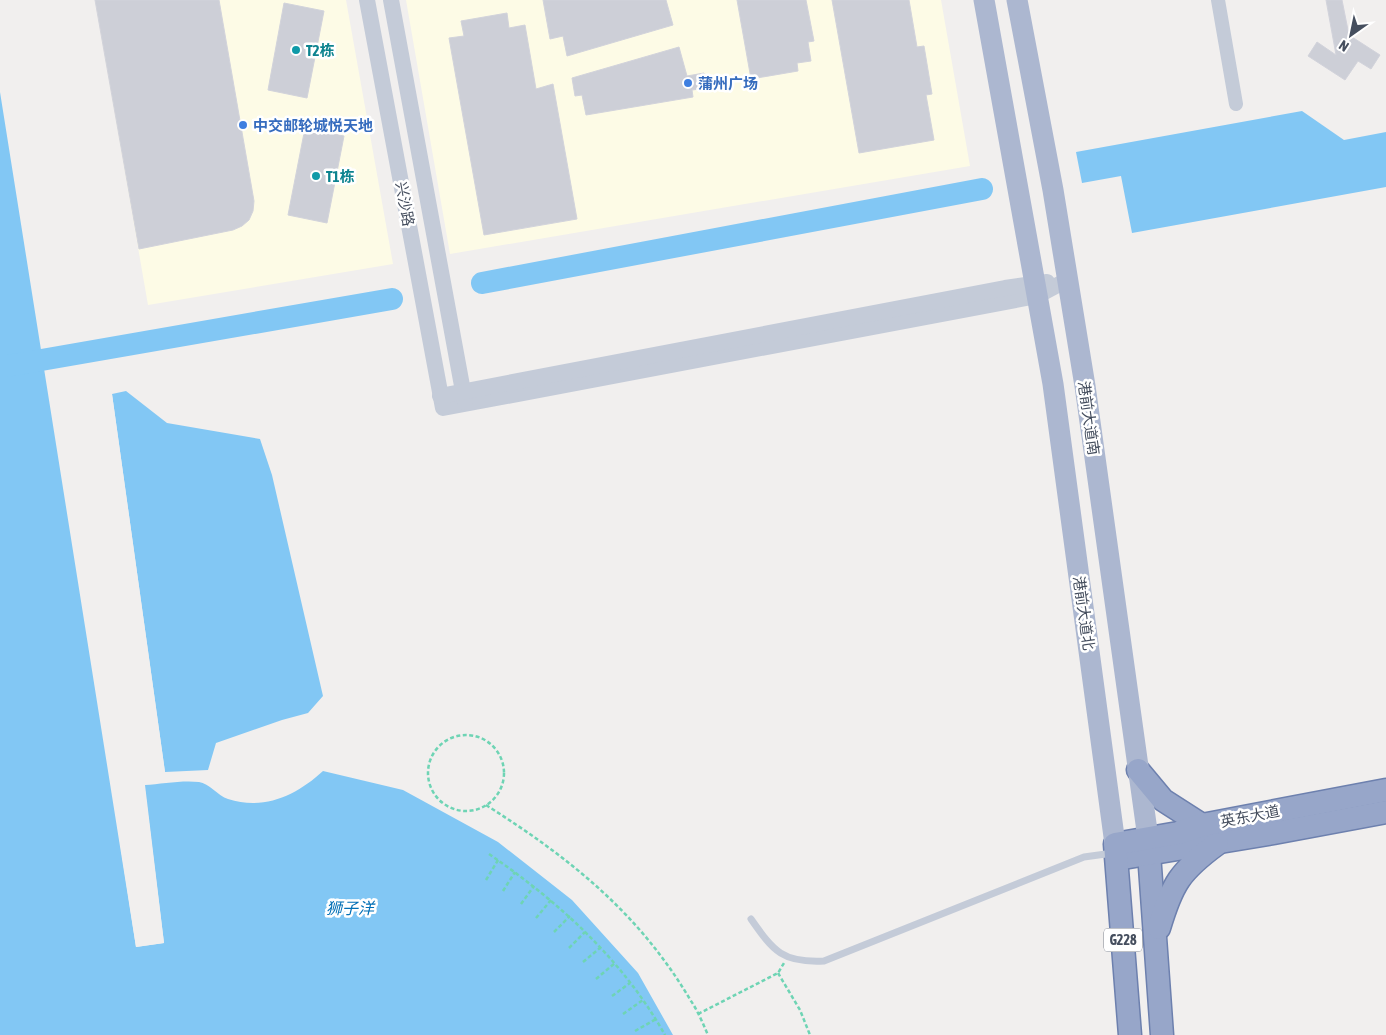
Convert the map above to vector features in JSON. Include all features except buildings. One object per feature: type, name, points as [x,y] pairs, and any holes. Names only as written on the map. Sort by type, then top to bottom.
[{"type":"highway","points":[[1138,770],[1162,800],[1202,825]]},
{"type":"highway","name":"英东大道","points":[[1148,846],[1202,825],[1386,790]]},
{"type":"highway","name":"英东大道","points":[[1116,852],[1148,846],[1221,841],[1386,812]]},
{"type":"highway","points":[[1156,941],[1167,903],[1181,875],[1194,861],[1221,841]]},
{"type":"highway","name":"G228","points":[[1148,846],[1162,1035]]},
{"type":"highway","name":"港前大道北","points":[[1116,852],[1130,1035]]},
{"type":"highway","points":[[1125,967],[1158,968]]},
{"type":"main road","name":"港前大道北","points":[[984,0],[1053,384],[1116,852]]},
{"type":"main road","name":"港前大道南","points":[[1017,0],[1053,190],[1085,386],[1148,846]]},
{"type":"main road","points":[[1100,730],[1132,725]]},
{"type":"street","name":"兴沙路","points":[[367,0],[441,402],[464,398],[391,0]]},
{"type":"street","points":[[1218,0],[1236,104]]},
{"type":"street","points":[[464,398],[1036,289],[1067,280]]},
{"type":"lane","points":[[751,919],[770,944],[783,956],[804,962],[824,961],[1084,857],[1116,852]]},
{"type":"path","points":[[470,736],[482,739],[500,755],[504,767],[504,779],[494,800],[486,805],[472,811],[460,811],[449,807],[438,799],[431,788],[428,776],[430,763],[435,751],[444,742],[456,737],[470,736]]},
{"type":"path","points":[[486,805],[563,857],[590,879],[622,910],[672,970],[692,1002],[708,1035]]},
{"type":"path","points":[[489,854],[534,886],[570,916],[615,963],[643,1000],[665,1035]]},
{"type":"path","points":[[486,880],[498,860]]},
{"type":"path","points":[[503,891],[515,872]]},
{"type":"path","points":[[521,904],[534,886]]},
{"type":"path","points":[[536,918],[551,900]]},
{"type":"path","points":[[554,932],[570,916]]},
{"type":"path","points":[[570,948],[585,932]]},
{"type":"path","points":[[582,962],[600,948]]},
{"type":"path","points":[[698,1014],[778,973],[787,957]]},
{"type":"path","points":[[596,979],[615,963]]},
{"type":"path","points":[[778,973],[800,1010],[810,1035]]},
{"type":"path","points":[[612,996],[630,983]]},
{"type":"path","points":[[623,1014],[643,1000]]},
{"type":"path","points":[[635,1031],[656,1019]]},
{"type":"shaded area","name":"中交邮轮城悦天地","points":[[95,0],[346,0],[393,264],[148,305]]},
{"type":"shaded area","name":"蒲州广场","points":[[406,0],[941,0],[970,166],[450,254]]},
{"type":"water","name":"狮子洋","points":[[0,92],[136,947],[164,943],[145,785],[199,782],[228,799],[254,803],[267,802],[291,794],[323,771],[403,790],[498,842],[572,900],[638,973],[673,1035],[0,1035]]},
{"type":"water","points":[[1302,111],[1344,140],[1386,132],[1386,187],[1132,233],[1121,176],[1082,183],[1076,152]]},
{"type":"water","points":[[126,391],[167,423],[260,439],[272,475],[323,696],[308,713],[216,743],[208,770],[165,772],[112,394]]},
{"type":"pier","points":[[112,391],[165,772],[163,772],[110,394]]},
{"type":"pier","points":[[76,555],[138,944],[161,941],[142,785],[144,782],[164,943],[136,947]]},
{"type":"waterway","points":[[482,283],[982,189]]},
{"type":"waterway","points":[[0,366],[392,299]]},
{"type":"place","name":"T2栋","points":[[296,50]]},
{"type":"place","name":"蒲州广场","points":[[688,83]]},
{"type":"place","name":"中交邮轮城悦天地","points":[[243,125]]},
{"type":"place","name":"T1栋","points":[[316,176]]}]
